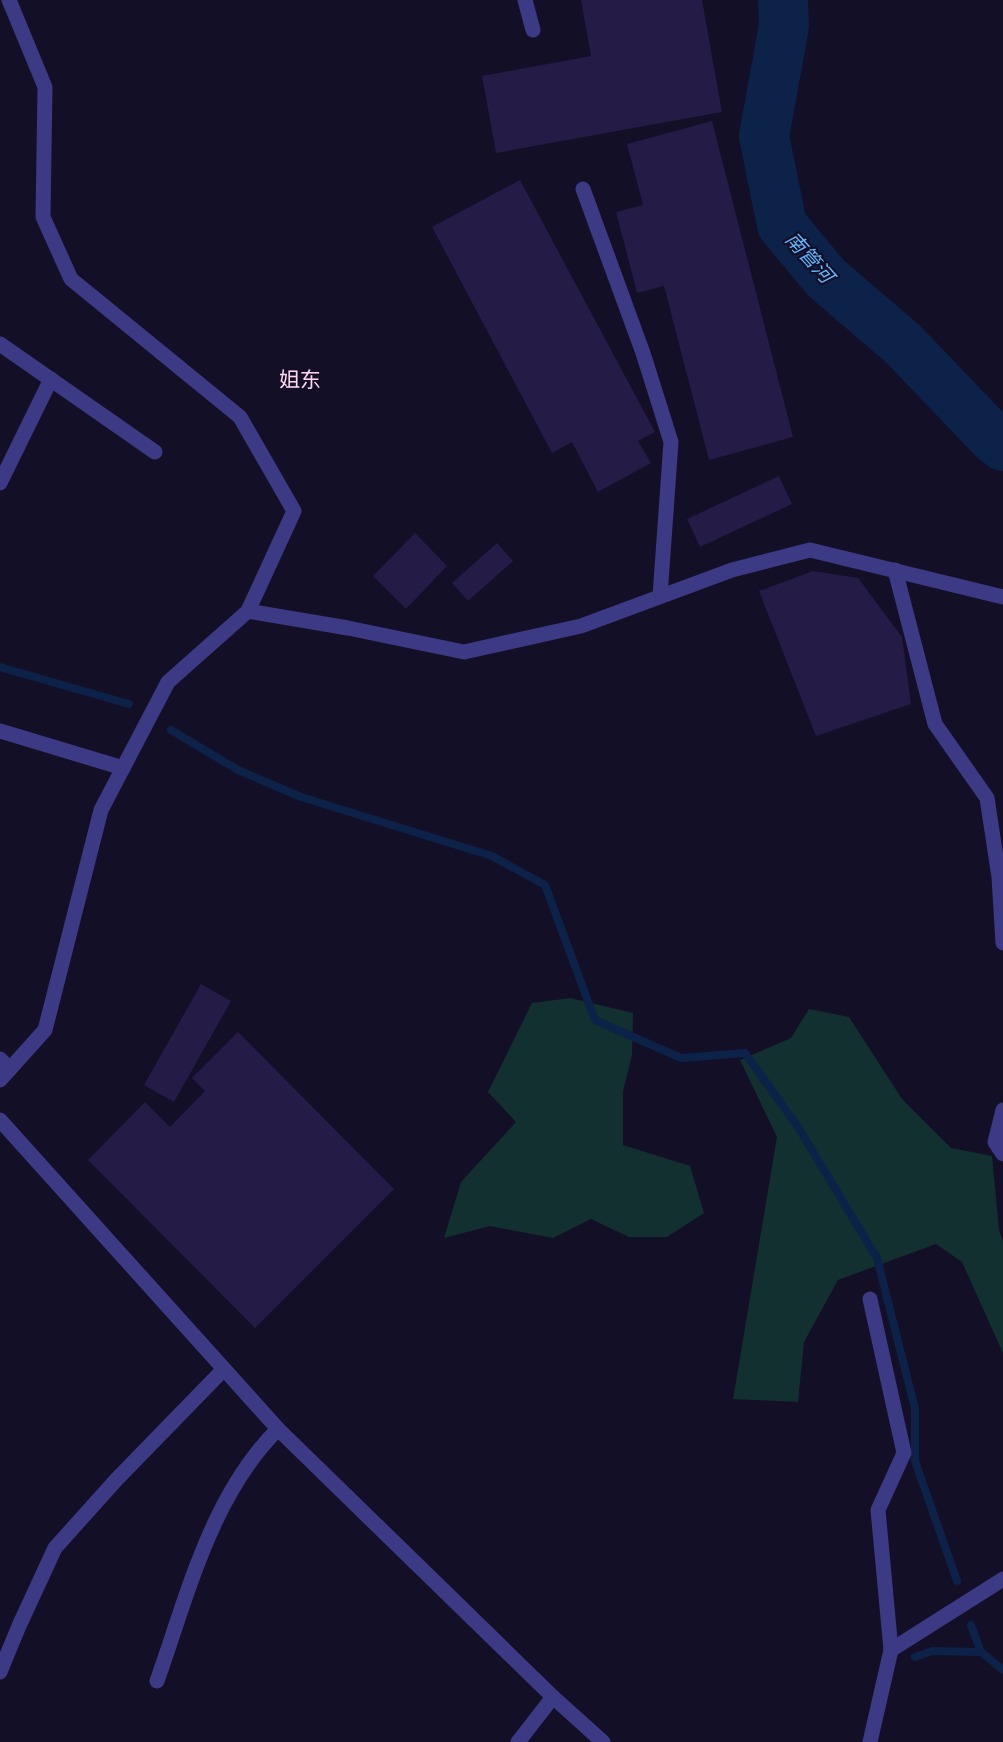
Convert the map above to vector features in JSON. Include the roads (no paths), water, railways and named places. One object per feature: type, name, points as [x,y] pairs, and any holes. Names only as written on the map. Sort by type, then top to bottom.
[{"type":"street","points":[[3,1069],[45,1030],[101,810],[168,682],[248,611],[294,511],[240,417],[71,279],[43,217],[45,87],[9,0]]},
{"type":"street","points":[[525,0],[533,30]]},
{"type":"street","points":[[583,189],[643,353],[670,442],[660,596]]},
{"type":"street","points":[[0,344],[155,452]]},
{"type":"street","points":[[0,483],[51,379]]},
{"type":"street","points":[[248,611],[348,628],[464,652],[580,626],[732,570],[810,550],[1003,597]]},
{"type":"street","points":[[895,570],[935,724],[987,798],[999,877],[1003,943]]},
{"type":"street","points":[[0,731],[123,768]]},
{"type":"street","points":[[1003,1110],[995,1142],[1003,1154]]},
{"type":"street","points":[[0,1120],[278,1430],[553,1697],[603,1742]]},
{"type":"street","points":[[870,1299],[904,1453],[878,1510],[891,1650],[870,1742]]},
{"type":"street","points":[[0,1672],[55,1548],[116,1480],[223,1370]]},
{"type":"street","points":[[157,1680],[211,1527],[257,1451],[278,1430]]},
{"type":"street","points":[[891,1650],[1003,1579]]},
{"type":"street","points":[[518,1742],[553,1697]]},
{"type":"waterway","name":"南管河","points":[[783,0],[784,26],[764,136],[782,225],[826,278],[903,344],[1003,446]]},
{"type":"waterway","points":[[0,667],[129,704]]},
{"type":"waterway","points":[[171,730],[238,770],[301,797],[492,856],[545,885],[595,1020],[681,1058],[745,1053],[798,1127],[877,1258],[915,1409],[915,1461],[957,1581]]},
{"type":"waterway","points":[[971,1625],[981,1652],[1003,1670]]},
{"type":"waterway","points":[[915,1657],[932,1651],[981,1652]]},
{"type":"district","name":"姐东","points":[[300,379]]}]
